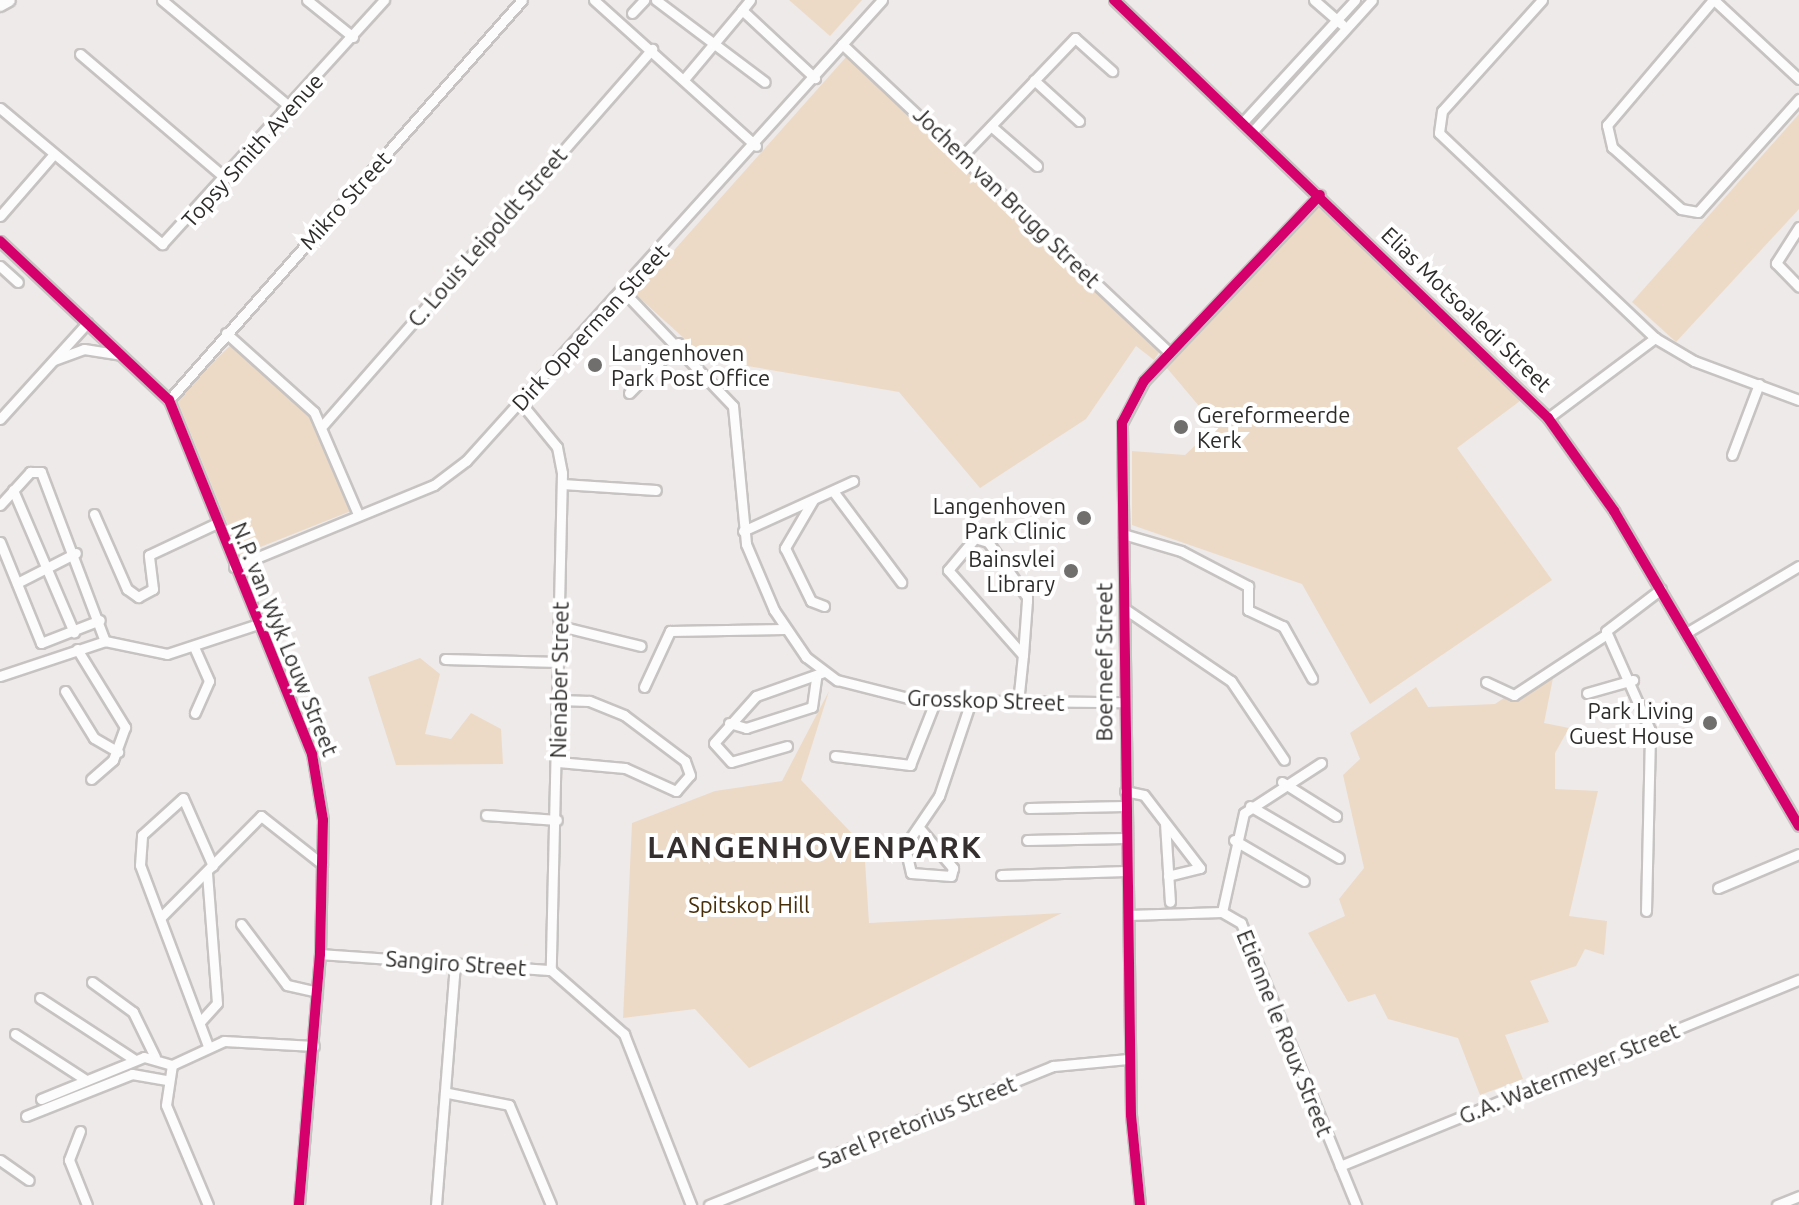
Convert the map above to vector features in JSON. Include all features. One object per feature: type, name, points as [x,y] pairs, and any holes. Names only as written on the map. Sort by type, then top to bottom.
[{"type":"highway","points":[[0,5],[9,0]]},
{"type":"street","points":[[162,0],[290,107]]},
{"type":"street","points":[[307,0],[353,37]]},
{"type":"street","name":"Topsy Smith Avenue","points":[[0,108],[157,244],[173,238],[384,0]]},
{"type":"street","name":"Mikro Street","points":[[169,400],[522,0]]},
{"type":"street","points":[[594,0],[685,78],[756,146]]},
{"type":"street","points":[[632,13],[644,0]]},
{"type":"street","points":[[656,0],[711,46],[727,50],[765,82]]},
{"type":"street","points":[[685,78],[750,0]]},
{"type":"street","name":"Dirk Opperman Street","points":[[234,567],[450,475],[521,403],[756,146],[882,0]]},
{"type":"street","name":"Elias Motsoaledi Street","points":[[1114,0],[1320,195],[1548,418],[1661,589],[1799,826]]},
{"type":"street","points":[[1314,0],[1347,28]]},
{"type":"street","points":[[1242,123],[1355,0]]},
{"type":"street","points":[[1252,132],[1372,0]]},
{"type":"street","points":[[1799,79],[1714,0],[1607,125],[1612,147],[1681,209],[1698,212],[1799,99]]},
{"type":"street","points":[[1539,1],[1455,95],[1437,128],[1655,338],[1799,400]]},
{"type":"street","points":[[742,10],[815,78]]},
{"type":"street","points":[[963,155],[1075,38],[1112,71]]},
{"type":"street","name":"Jochem van Brugg Street","points":[[842,44],[1169,352]]},
{"type":"street","name":"C. Louis Leipoldt Street","points":[[323,425],[652,49]]},
{"type":"street","points":[[80,54],[225,178]]},
{"type":"street","points":[[1034,80],[1079,121]]},
{"type":"street","points":[[1231,112],[1258,108]]},
{"type":"street","points":[[1264,142],[1270,114]]},
{"type":"street","points":[[991,126],[1037,166]]},
{"type":"street","points":[[0,216],[53,155]]},
{"type":"street","name":"Boerneef Street","points":[[1140,1205],[1129,1059],[1124,415],[1169,352],[1320,195]]},
{"type":"street","points":[[1799,227],[1776,263],[1799,287]]},
{"type":"street","name":"N.P. van Wyk Louw Street","points":[[0,241],[169,400],[312,754],[322,864],[320,954],[299,1205]]},
{"type":"street","points":[[0,266],[18,282]]},
{"type":"street","name":"Grosskop Street","points":[[623,291],[678,343],[733,406],[743,531],[784,629],[820,674],[862,689],[935,702],[1124,702]]},
{"type":"street","points":[[0,419],[85,321]]},
{"type":"street","points":[[226,333],[323,425],[358,514]]},
{"type":"street","points":[[1548,418],[1655,338]]},
{"type":"street","points":[[629,393],[678,343]]},
{"type":"street","points":[[48,363],[84,349],[127,358]]},
{"type":"street","points":[[1732,455],[1759,384]]},
{"type":"street","name":"Nienaber Street","points":[[521,403],[557,447],[562,484],[557,820],[551,970]]},
{"type":"street","points":[[0,505],[33,470],[41,472],[76,553],[105,641]]},
{"type":"street","points":[[743,531],[853,481]]},
{"type":"street","points":[[562,484],[656,490]]},
{"type":"street","points":[[13,490],[74,632]]},
{"type":"street","points":[[833,491],[901,582]]},
{"type":"street","points":[[813,500],[785,548],[811,601],[824,606]]},
{"type":"street","points":[[94,514],[127,589],[138,597],[153,589],[146,563],[153,551],[217,523]]},
{"type":"street","points":[[1123,534],[1181,551],[1248,586],[1248,610],[1281,624],[1312,678]]},
{"type":"street","points":[[1018,703],[1023,655],[1027,597],[980,537],[948,570],[1023,655]]},
{"type":"street","points":[[0,542],[41,643],[100,620]]},
{"type":"street","points":[[17,583],[76,553]]},
{"type":"street","points":[[1686,633],[1796,568],[1799,581]]},
{"type":"street","points":[[1486,682],[1514,695],[1607,634],[1615,618],[1661,589]]},
{"type":"street","points":[[1125,609],[1231,681],[1284,760]]},
{"type":"street","points":[[0,678],[105,641],[167,654],[258,624]]},
{"type":"street","points":[[560,626],[641,646]]},
{"type":"street","points":[[644,687],[670,631],[784,629]]},
{"type":"street","points":[[1607,634],[1633,680],[1653,751],[1646,911]]},
{"type":"street","points":[[194,647],[209,681],[195,713]]},
{"type":"street","points":[[77,649],[103,702],[124,724],[118,752],[91,779]]},
{"type":"street","points":[[445,659],[559,662]]},
{"type":"street","points":[[729,723],[746,728],[812,707],[820,674]]},
{"type":"street","points":[[787,746],[726,761],[714,743],[756,696],[820,674]]},
{"type":"street","points":[[1587,693],[1633,680]]},
{"type":"street","points":[[65,691],[99,744],[118,752]]},
{"type":"street","points":[[558,762],[625,768],[676,791],[690,775],[685,761],[624,715],[589,701],[559,700]]},
{"type":"street","points":[[835,756],[910,765],[935,702]]},
{"type":"street","points":[[921,830],[953,868],[951,876],[910,872],[906,844],[921,830],[970,704]]},
{"type":"street","points":[[1222,912],[1234,840],[1250,806],[1282,782],[1321,763]]},
{"type":"street","points":[[1282,782],[1336,816]]},
{"type":"street","points":[[1125,791],[1144,795],[1200,868],[1168,876]]},
{"type":"street","points":[[200,1022],[217,1003],[210,869],[186,801],[178,799],[139,847],[208,1046]]},
{"type":"street","points":[[1029,808],[1125,806]]},
{"type":"street","points":[[1250,806],[1339,858]]},
{"type":"street","points":[[161,917],[264,815],[322,864]]},
{"type":"street","points":[[486,815],[557,820]]},
{"type":"street","points":[[1165,823],[1170,902]]},
{"type":"street","points":[[1027,840],[1125,838]]},
{"type":"street","points":[[1234,840],[1304,881]]},
{"type":"street","points":[[1718,888],[1799,854]]},
{"type":"street","points":[[1001,875],[1126,871]]},
{"type":"street","name":"Etienne le Roux Street","points":[[1128,915],[1222,912],[1244,930],[1356,1205]]},
{"type":"street","points":[[241,924],[287,985],[317,992]]},
{"type":"street","name":"Sangiro Street","points":[[320,954],[551,970],[624,1034],[691,1205]]},
{"type":"street","points":[[436,1205],[448,1093],[455,963]]},
{"type":"street","name":"G.A. Watermeyer Street","points":[[1340,1166],[1799,980]]},
{"type":"street","points":[[92,982],[133,1012],[155,1057]]},
{"type":"street","points":[[40,998],[135,1060]]},
{"type":"street","points":[[15,1034],[86,1080]]},
{"type":"street","points":[[208,1205],[166,1105],[165,1080],[172,1065],[208,1046],[314,1046]]},
{"type":"street","points":[[41,1099],[135,1060],[155,1057],[172,1065]]},
{"type":"street","name":"Sarel Pretorius Street","points":[[709,1205],[1053,1066],[1129,1059]]},
{"type":"street","points":[[26,1116],[132,1074],[165,1080]]},
{"type":"street","points":[[448,1093],[509,1105],[551,1205]]},
{"type":"street","points":[[80,1131],[69,1160],[87,1205]]},
{"type":"street","points":[[0,1177],[3,1162],[29,1180]]},
{"type":"street","points":[[1777,1205],[1799,1196]]},
{"type":"green space","points":[[789,0],[862,0],[830,36]]},
{"type":"green space","points":[[847,56],[1160,351],[1154,360],[1136,346],[1086,419],[980,488],[899,392],[707,359],[635,294]]},
{"type":"green space","points":[[1799,114],[1799,209],[1676,342],[1632,302]]},
{"type":"green space","points":[[1318,205],[1524,398],[1457,448],[1552,580],[1370,704],[1302,584],[1132,525],[1132,451],[1185,455],[1216,426],[1166,367]]},
{"type":"green space","points":[[232,344],[308,412],[351,511],[240,555],[176,397]]},
{"type":"green space","points":[[420,658],[440,674],[425,734],[451,739],[471,713],[501,729],[503,764],[396,765],[368,677]]},
{"type":"green space","points":[[1556,663],[1544,723],[1569,728],[1555,753],[1555,789],[1598,791],[1569,916],[1607,921],[1604,955],[1585,949],[1576,966],[1530,981],[1549,1022],[1505,1035],[1523,1079],[1480,1095],[1458,1038],[1388,1019],[1375,994],[1348,1002],[1308,933],[1345,916],[1339,899],[1364,868],[1343,775],[1360,759],[1350,733],[1416,687],[1428,707],[1495,704]]},
{"type":"green space","name":"Spitskop Hill","points":[[829,691],[801,780],[864,846],[869,923],[1062,913],[749,1068],[695,1009],[623,1018],[632,823],[715,791],[782,781]]},
{"type":"cycle path","points":[[1114,0],[1548,418],[1614,511],[1799,826]]},
{"type":"cycle path","points":[[1140,1205],[1131,1115],[1122,423],[1144,381],[1320,195]]},
{"type":"cycle path","points":[[0,241],[169,400],[312,754],[323,820],[320,954],[299,1205]]},
{"type":"place","name":"Langenhoven Park Post Office","points":[[595,365]]},
{"type":"place","name":"Gereformeerde Kerk","points":[[1181,427]]},
{"type":"place","name":"Langenhoven Park Clinic","points":[[1084,518]]},
{"type":"place","name":"Bainsvlei Library","points":[[1071,571]]},
{"type":"place","name":"Park Living Guest House","points":[[1710,723]]},
{"type":"district","name":"LANGENHOVENPARK","points":[[815,847]]}]
